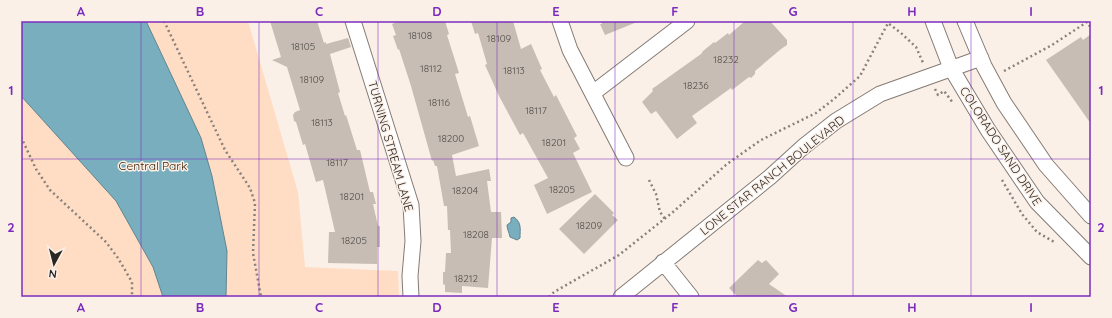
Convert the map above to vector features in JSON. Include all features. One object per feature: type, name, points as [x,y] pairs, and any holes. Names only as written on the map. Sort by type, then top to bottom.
[{"type":"street","name":"TURNING STREAM LANE","points":[[353,21],[410,205],[413,241],[410,276],[411,297]]},
{"type":"street","points":[[560,21],[570,50],[626,158]]},
{"type":"street","points":[[592,93],[687,21]]},
{"type":"street","name":"COLORADO SAND DRIVE","points":[[933,21],[951,68],[988,130],[1037,202],[1091,256]]},
{"type":"street","points":[[965,21],[981,58],[1004,103],[1046,165],[1091,216]]},
{"type":"street","name":"LONE STAR RANCH BOULEVARD","points":[[621,297],[759,186],[803,147],[836,121],[880,94],[981,58]]},
{"type":"street","points":[[663,262],[691,297]]},
{"type":"path","points":[[164,21],[225,150],[253,195],[255,203],[253,253],[261,297]]},
{"type":"path","points":[[549,297],[554,292],[619,256],[665,219],[727,164],[762,140],[816,113],[860,76],[888,22],[916,47],[920,57]]},
{"type":"path","points":[[1004,72],[1052,45],[1087,22],[1091,28]]},
{"type":"path","points":[[21,137],[36,169],[50,190],[106,242],[118,258],[132,282],[132,297]]},
{"type":"path","points":[[649,180],[656,194],[660,212],[665,219]]},
{"type":"green space","name":"Central Park","points":[[21,21],[248,21],[298,192],[305,267],[398,271],[399,297],[21,297]]},
{"type":"water","points":[[21,21],[146,21],[201,138],[212,176],[227,251],[226,297],[163,297],[153,267],[116,201],[21,96]]},
{"type":"water","points":[[514,217],[517,219],[520,226],[520,238],[517,240],[510,237],[507,226],[511,222],[511,218]]},
{"type":"building","points":[[270,21],[317,21],[324,43],[326,42],[326,44],[348,38],[351,47],[330,54],[340,92],[338,93],[345,116],[346,115],[357,150],[360,150],[370,192],[373,192],[376,204],[373,204],[378,226],[380,226],[380,247],[377,247],[377,264],[328,263],[329,232],[335,232],[323,180],[316,182],[305,144],[303,145],[296,122],[294,121],[293,115],[295,112],[300,110],[287,67],[272,60],[281,57]]},
{"type":"building","points":[[400,21],[445,21],[449,34],[447,35],[459,73],[455,74],[468,117],[470,116],[479,146],[452,155],[456,176],[489,169],[491,181],[487,181],[491,212],[501,212],[502,238],[492,238],[488,288],[462,286],[462,293],[445,292],[443,272],[445,272],[446,253],[451,253],[447,206],[444,206],[437,166],[435,166],[433,160],[432,161],[411,86],[399,49],[398,50],[393,36],[396,35],[392,24]]},
{"type":"building","points":[[471,21],[513,21],[521,49],[531,44],[542,69],[540,70],[554,97],[556,95],[577,136],[574,138],[580,149],[573,153],[592,192],[547,214],[534,185],[548,178],[523,133],[520,135],[499,96],[485,65],[487,64],[478,33],[475,34]]},
{"type":"building","points":[[601,21],[637,22],[605,35],[600,24],[602,24]]},
{"type":"building","points":[[745,21],[770,21],[787,40],[787,45],[755,71],[755,74],[751,78],[749,77],[732,90],[731,88],[692,116],[697,123],[677,139],[656,111],[651,114],[642,102],[653,91],[652,89],[701,54],[714,42],[715,43],[728,33],[729,35]]},
{"type":"building","points":[[1091,34],[1091,124],[1046,60],[1081,37],[1083,40]]},
{"type":"building","points":[[595,194],[614,213],[612,215],[618,220],[584,254],[559,229]]},
{"type":"building","points":[[758,260],[762,263],[766,260],[779,274],[769,284],[788,297],[738,297],[729,288]]}]
